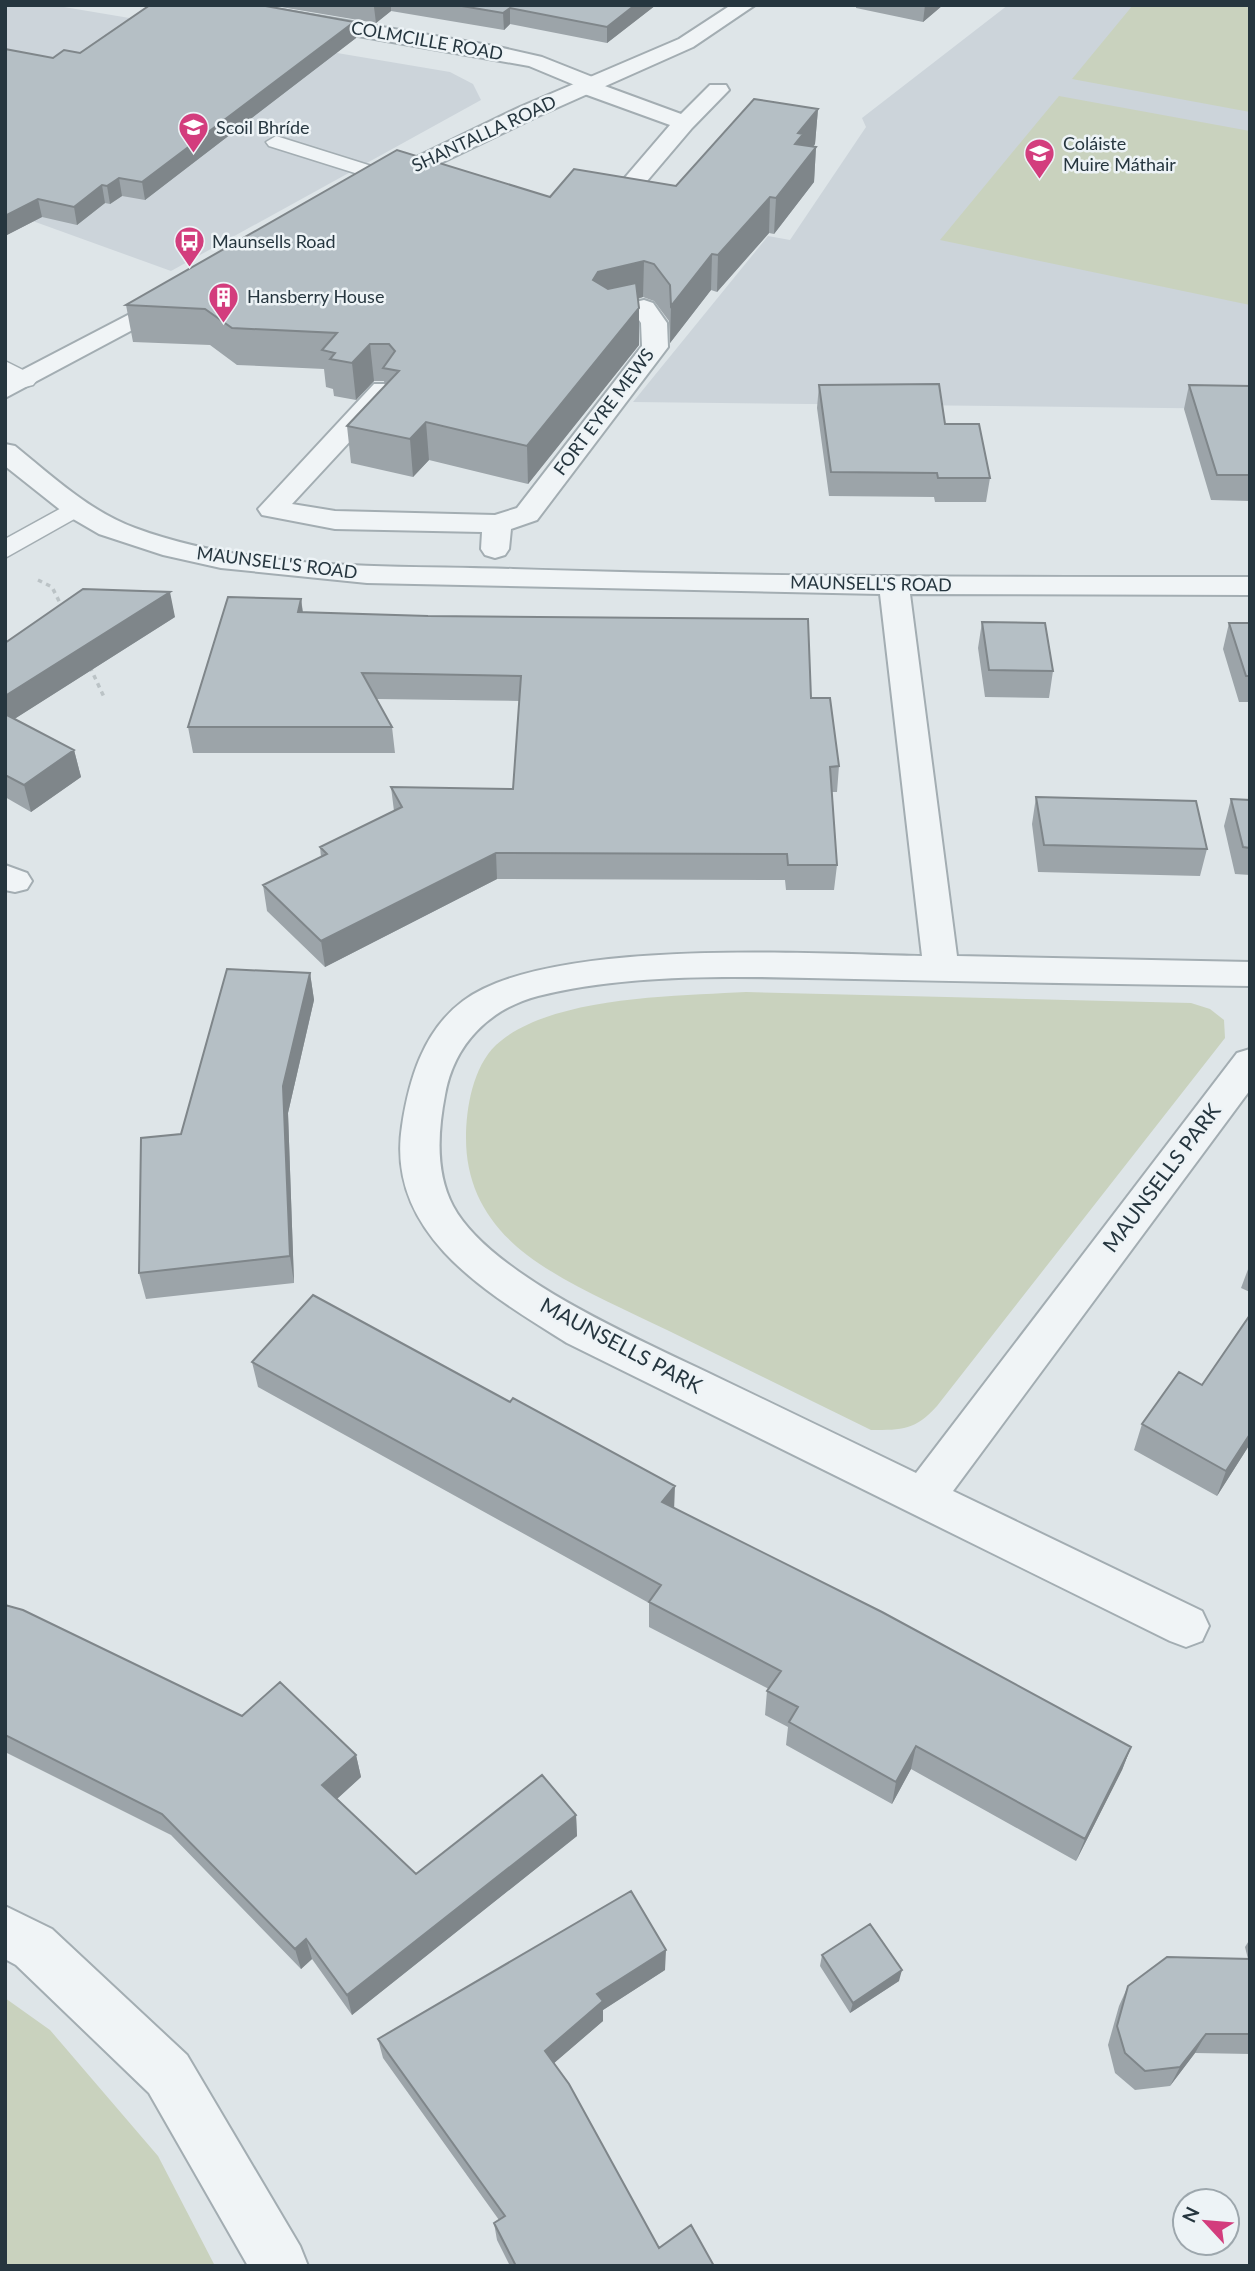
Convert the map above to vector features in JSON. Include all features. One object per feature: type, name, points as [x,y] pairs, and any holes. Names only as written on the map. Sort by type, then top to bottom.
[{"type":"street","name":"COLMCILLE ROAD","points":[[215,5],[535,61],[589,86],[684,123]]},
{"type":"street","points":[[316,22],[338,5]]},
{"type":"street","name":"SHANTALLA ROAD","points":[[359,195],[390,178],[686,43],[745,5]]},
{"type":"street","points":[[573,192],[622,196],[684,123],[718,90]]},
{"type":"street","points":[[12,379],[191,288]]},
{"type":"street","name":"FORT EYRE MEWS","points":[[497,524],[527,514],[655,347],[654,323],[644,308],[609,314]]},
{"type":"street","points":[[383,390],[272,509],[335,520],[497,524],[493,578]]},
{"type":"street","name":"MAUNSELL'S ROAD","points":[[5,452],[76,508],[126,535],[204,556],[316,571],[493,578],[1250,586]]},
{"type":"street","points":[[894,584],[941,969]]},
{"type":"street","name":"MAUNSELLS PARK","points":[[1186,1626],[582,1331],[491,1274],[458,1247],[439,1220],[423,1184],[419,1146],[422,1111],[428,1086],[447,1038],[487,1002],[514,992],[579,977],[753,965],[1250,974]]},
{"type":"street","name":"MAUNSELLS PARK","points":[[924,1496],[1250,1062]]},
{"type":"street","points":[[5,1931],[34,1947],[168,2074],[280,2266]]},
{"type":"lane","points":[[276,142],[390,178]]},
{"type":"lane","points":[[5,550],[76,508]]},
{"type":"path","points":[[29,576],[52,586],[64,611]]},
{"type":"path","points":[[87,660],[104,697]]},
{"type":"shaded area","name":"Scoil Bhríde","points":[[5,5],[52,5],[450,72],[473,84],[481,100],[171,271],[5,211]]},
{"type":"shaded area","name":"Coláiste Muire Máthair","points":[[1008,5],[1250,5],[1250,409],[633,402],[768,236],[790,240],[866,127],[862,118]]},
{"type":"green space","points":[[1133,5],[1250,5],[1250,112],[1072,79]]},
{"type":"green space","points":[[1059,96],[1250,131],[1250,305],[940,240]]},
{"type":"green space","points":[[746,992],[1191,1003],[1210,1009],[1224,1020],[1225,1038],[937,1406],[922,1420],[908,1427],[871,1430],[595,1296],[543,1266],[501,1231],[482,1204],[470,1173],[466,1126],[476,1076],[496,1045],[519,1029],[580,1008],[615,1002]]},
{"type":"green space","points":[[5,1998],[50,2030],[158,2156],[215,2266],[5,2266]]},
{"type":"building","points":[[150,5],[260,5],[354,22],[142,182],[119,178],[107,186],[102,185],[74,207],[38,199],[5,216],[5,49],[53,58],[64,50],[80,53]]},
{"type":"building","points":[[456,5],[635,5],[607,27],[510,8],[503,13]]},
{"type":"building","points":[[754,99],[818,109],[798,133],[803,134],[795,144],[816,147],[776,198],[770,197],[718,255],[712,254],[671,306],[670,285],[654,264],[644,261],[598,272],[593,280],[608,289],[636,283],[639,308],[527,446],[426,422],[410,439],[347,426],[399,371],[383,368],[395,351],[389,344],[370,344],[352,363],[330,359],[335,353],[322,350],[337,333],[232,328],[205,309],[126,305],[397,150],[550,197],[574,169],[676,186]]},
{"type":"building","points":[[939,384],[945,424],[979,424],[990,478],[938,478],[937,473],[831,472],[819,385]]},
{"type":"building","points":[[1189,385],[1250,386],[1250,475],[1217,475]]},
{"type":"building","points":[[83,589],[170,592],[5,696],[5,643]]},
{"type":"building","points":[[228,597],[301,599],[298,612],[428,616],[808,619],[811,698],[830,698],[839,766],[830,767],[837,865],[788,865],[787,854],[496,853],[321,941],[263,885],[327,854],[320,847],[402,807],[391,787],[513,789],[521,676],[362,673],[392,727],[188,727]]},
{"type":"building","points":[[982,622],[1045,623],[1053,671],[989,670]]},
{"type":"building","points":[[1229,623],[1250,623],[1250,676],[1246,676]]},
{"type":"building","points":[[5,714],[74,750],[24,785],[5,775]]},
{"type":"building","points":[[1036,797],[1196,801],[1207,849],[1044,845]]},
{"type":"building","points":[[1231,799],[1250,800],[1250,848],[1243,847]]},
{"type":"building","points":[[227,969],[310,973],[283,1086],[290,1256],[139,1273],[141,1138],[181,1134]]},
{"type":"building","points":[[313,1295],[510,1402],[513,1398],[675,1486],[662,1502],[882,1612],[1131,1747],[1085,1839],[916,1746],[896,1782],[789,1722],[798,1707],[767,1691],[781,1671],[649,1602],[661,1585],[252,1362]]},
{"type":"building","points":[[1250,1315],[1250,1434],[1226,1471],[1142,1424],[1179,1372],[1202,1385]]},
{"type":"building","points":[[5,1605],[23,1610],[242,1716],[280,1682],[356,1755],[322,1785],[416,1874],[542,1775],[576,1815],[347,1995],[306,1939],[295,1949],[162,1814],[5,1735]]},
{"type":"building","points":[[631,1891],[666,1950],[597,1994],[603,2001],[545,2051],[569,2084],[659,2248],[691,2225],[714,2266],[516,2266],[494,2223],[505,2216],[378,2039]]},
{"type":"building","points":[[870,1924],[902,1970],[853,2003],[822,1955]]},
{"type":"building","points":[[1167,1957],[1250,1959],[1250,2034],[1206,2034],[1180,2067],[1145,2071],[1125,2053],[1117,2026],[1128,1986]]},
{"type":"place","name":"Scoil Bhríde","points":[[193,155]]},
{"type":"place","name":"Coláiste Muire Máthair","points":[[1040,181]]},
{"type":"place","name":"Maunsells Road","points":[[189,269]]},
{"type":"place","name":"Hansberry House","points":[[224,324]]}]
